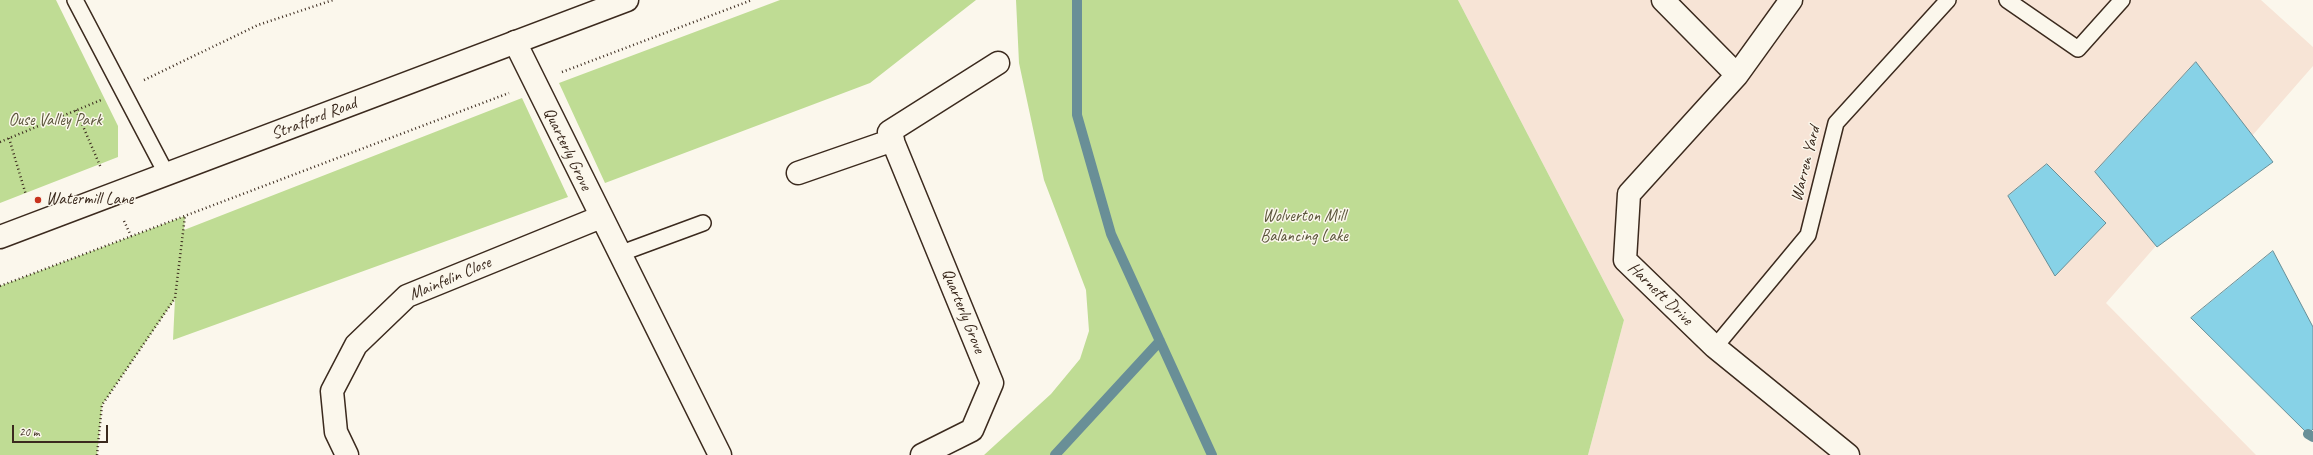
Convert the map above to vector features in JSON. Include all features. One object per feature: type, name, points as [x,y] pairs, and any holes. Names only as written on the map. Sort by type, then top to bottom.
[{"type":"street","name":"Stratford Road","points":[[0,237],[627,0]]},
{"type":"street","points":[[1663,0],[1737,75]]},
{"type":"street","name":"Harnett Drive","points":[[1791,0],[1737,75],[1629,194],[1625,260],[1715,346],[1848,455]]},
{"type":"street","name":"Quarterly Grove","points":[[515,42],[534,83],[720,455]]},
{"type":"street","points":[[798,173],[893,140],[889,132],[998,63]]},
{"type":"street","name":"Quarterly Grove","points":[[893,140],[992,384],[972,430],[922,455]]},
{"type":"street","name":"Mainfelin Close","points":[[347,455],[336,432],[332,392],[356,346],[407,296],[601,217]]},
{"type":"lane","points":[[75,0],[167,175]]},
{"type":"lane","name":"Warren Yard","points":[[1715,346],[1808,235],[1836,123],[1948,0]]},
{"type":"lane","points":[[2007,0],[2078,49],[2122,0]]},
{"type":"lane","points":[[620,254],[703,223]]},
{"type":"path","points":[[0,142],[123,91],[258,25],[333,0]]},
{"type":"path","points":[[0,286],[752,0]]},
{"type":"path","points":[[9,138],[26,194]]},
{"type":"path","points":[[97,455],[102,405],[175,298],[185,216]]},
{"type":"shaded area","points":[[1458,0],[2261,0],[2313,47],[2313,66],[2106,303],[2256,455],[1588,455],[1624,320]]},
{"type":"green space","name":"Ouse Valley Park","points":[[0,0],[56,0],[118,126],[118,157],[0,203]]},
{"type":"green space","points":[[780,0],[976,0],[870,83],[605,183],[559,83]]},
{"type":"green space","name":"Wolverton Mill Balancing Lake","points":[[1016,0],[1458,0],[1624,320],[1588,455],[984,455],[1051,394],[1080,359],[1089,331],[1086,290],[1044,180],[1019,63]]},
{"type":"green space","points":[[522,98],[568,197],[173,340],[175,299],[102,405],[97,455],[0,455],[0,286],[185,216],[184,230]]},
{"type":"water","points":[[2196,62],[2273,162],[2157,247],[2095,172]]},
{"type":"water","points":[[2047,164],[2106,223],[2055,276],[2008,196]]},
{"type":"water","points":[[2273,251],[2313,327],[2313,429],[2308,434],[2191,318]]},
{"type":"waterway","points":[[1077,0],[1077,115],[1111,234],[1212,455]]},
{"type":"waterway","points":[[1055,455],[1160,341]]},
{"type":"waterway","points":[[2308,434],[2313,437]]},
{"type":"place","name":"Watermill Lane","points":[[38,200]]}]
